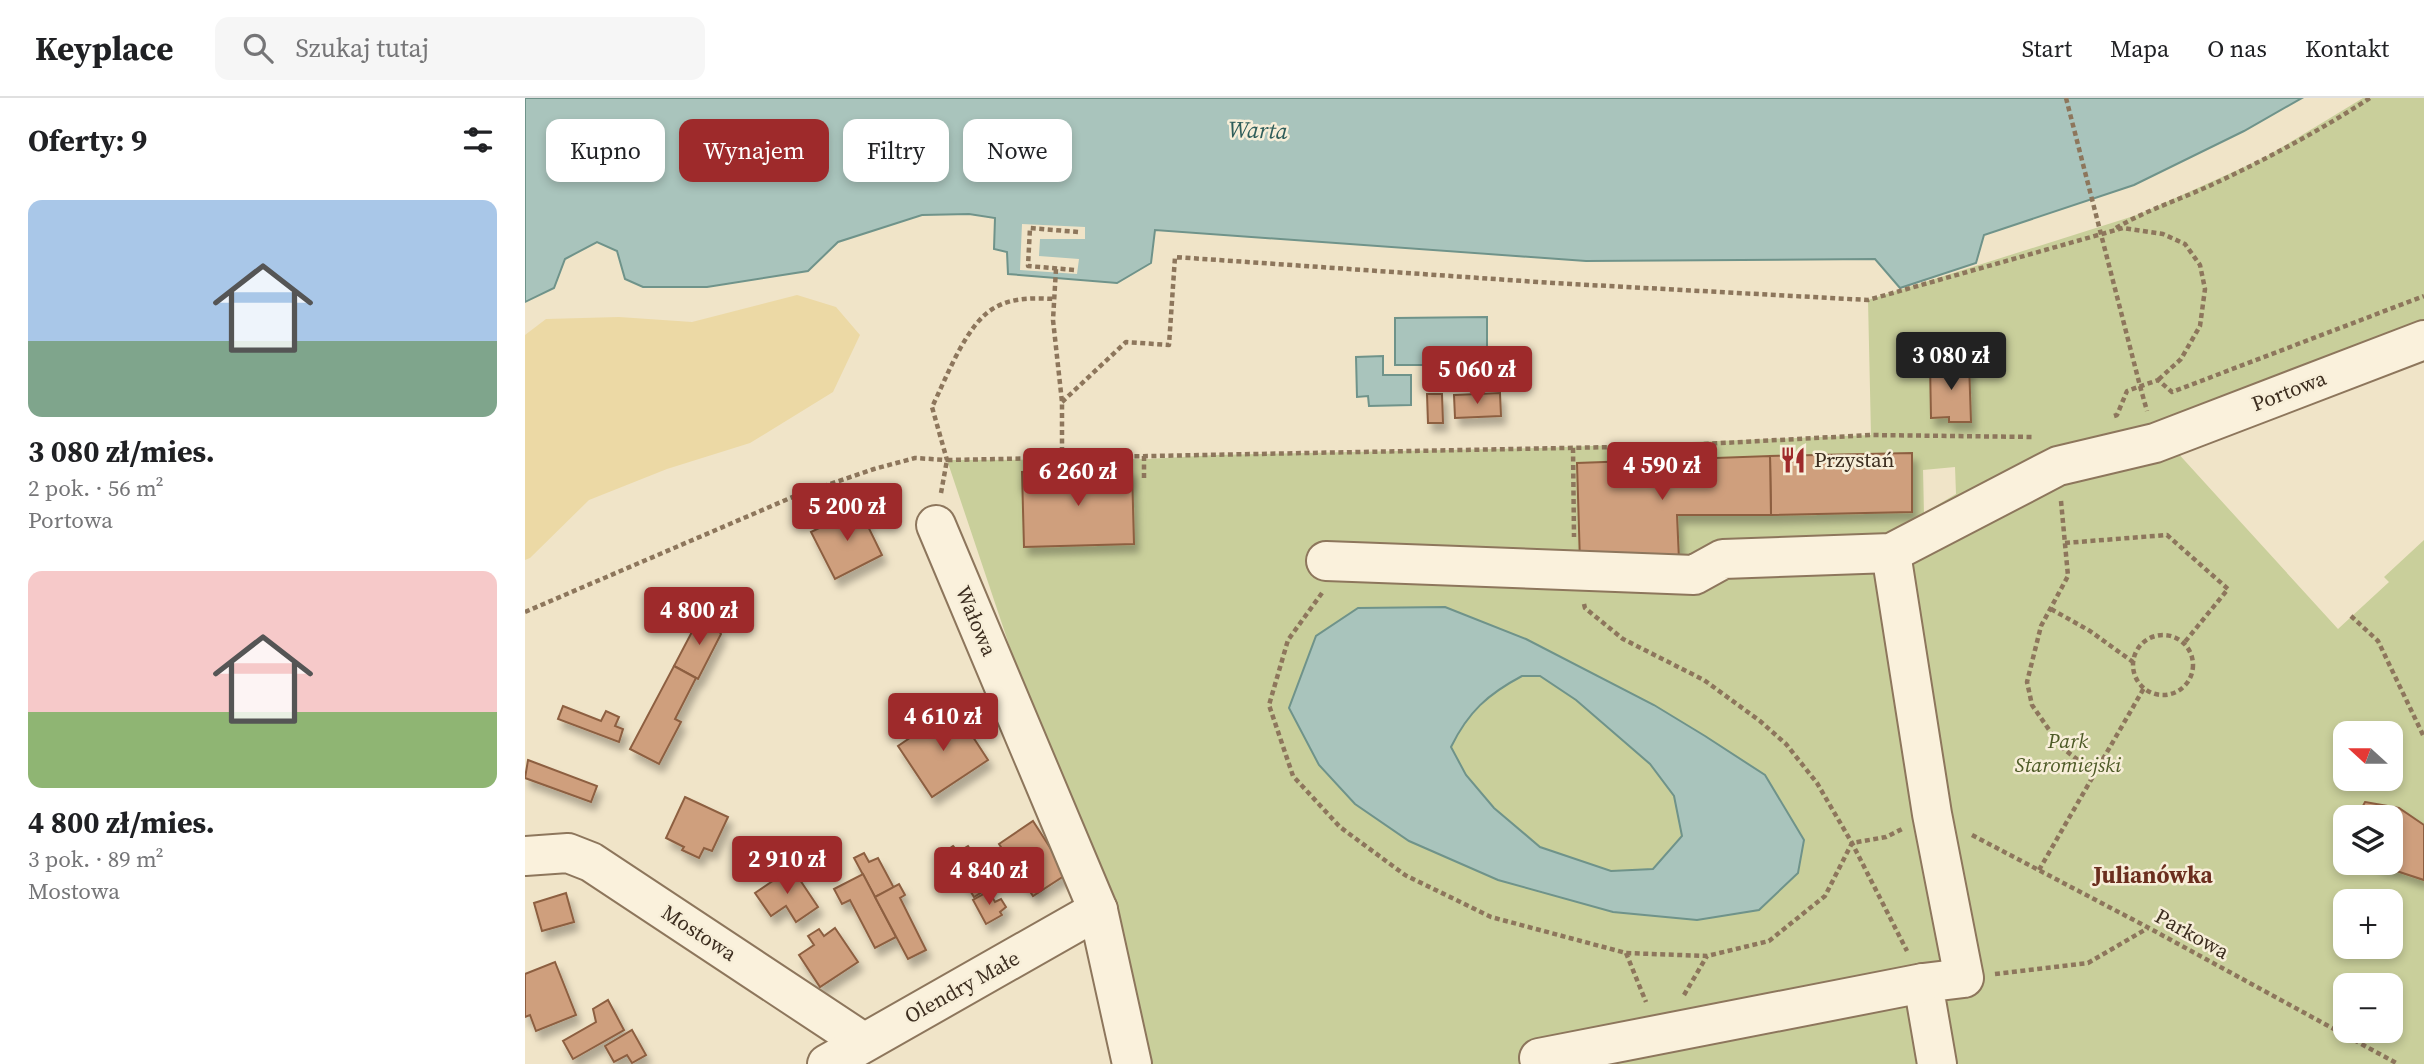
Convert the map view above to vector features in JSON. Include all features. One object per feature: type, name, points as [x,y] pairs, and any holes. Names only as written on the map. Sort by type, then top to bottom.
[{"type":"street","name":"Portowa","points":[[1891,553],[2052,450],[2155,443],[2424,340]]},
{"type":"street","name":"Wałowa","points":[[936,525],[1098,910],[1132,1064]]},
{"type":"street","points":[[1326,561],[1694,575],[1723,559],[1891,553],[1932,814],[1964,978],[1923,983],[1539,1058]]},
{"type":"street","name":"Mostowa","points":[[525,856],[568,853],[591,862],[863,1042]]},
{"type":"street","name":"Olendry Małe","points":[[827,1064],[1098,910]]},
{"type":"street","points":[[1923,983],[1937,1064]]},
{"type":"path","points":[[2066,98],[2140,386]]},
{"type":"path","points":[[2109,232],[2140,214],[2224,180],[2370,98]]},
{"type":"path","points":[[1074,270],[1028,267],[1030,228],[1078,232]]},
{"type":"path","points":[[1062,402],[1126,342],[1169,345],[1175,257],[1553,283],[1868,300],[2123,228],[2163,234],[2186,244],[2200,265],[2205,289],[2200,326],[2181,359],[2158,380],[2127,391],[2117,415],[2105,418]]},
{"type":"path","points":[[1056,269],[1053,320],[1062,402],[1062,458]]},
{"type":"path","points":[[2158,380],[2172,392],[2424,296]]},
{"type":"path","points":[[936,525],[947,460],[932,407],[973,327],[995,307],[1025,298],[1055,299]]},
{"type":"path","points":[[525,612],[795,496],[915,458],[947,460],[1667,446],[1871,435],[2035,438],[2052,450],[2068,576],[2041,626],[2027,682],[2032,705],[2061,747],[2095,773]]},
{"type":"path","points":[[1573,448],[1574,570],[1585,608],[1623,639],[1704,680],[1760,721],[1786,744],[1817,783],[1852,843],[1923,983]]},
{"type":"path","points":[[1144,456],[1144,478]]},
{"type":"path","points":[[2065,543],[2167,535],[2228,589],[2184,643]]},
{"type":"path","points":[[1326,561],[1321,595],[1288,640],[1269,705],[1293,776],[1340,827],[1405,875],[1491,917],[1626,953],[1707,956],[1769,941],[1825,895],[1852,843]]},
{"type":"path","points":[[2050,609],[2090,631],[2133,662]]},
{"type":"path","points":[[2351,617],[2378,641],[2424,737]]},
{"type":"path","points":[[2167,634],[2184,643],[2193,661],[2189,681],[2182,688],[2163,695],[2153,693],[2137,681],[2133,662],[2140,644],[2157,635],[2167,634]]},
{"type":"path","points":[[2039,870],[2144,688]]},
{"type":"path","points":[[1852,843],[1886,837],[1932,814]]},
{"type":"path","name":"Parkowa","points":[[1932,814],[2149,928],[2398,1064]]},
{"type":"path","points":[[1964,978],[2088,963],[2149,928]]},
{"type":"path","points":[[1626,953],[1660,1034]]},
{"type":"path","points":[[1660,1034],[1707,956]]},
{"type":"green space","name":"Park Staromiejski","points":[[2363,98],[2424,98],[2424,340],[2165,439],[2338,629],[2389,582],[2384,577],[2424,540],[2424,1064],[1134,1064],[1098,910],[947,460],[1148,459],[1871,435],[1868,300],[2140,214],[2264,158]],"holes":[[[1955,467],[1956,494],[1924,513],[1923,470]],[[1445,607],[1526,639],[1654,705],[1705,736],[1765,776],[1804,840],[1613,912],[1498,879],[1409,841]]]},
{"type":"green space","points":[[1522,676],[1540,676],[1576,700],[1650,764],[1674,796],[1682,836],[1653,869],[1611,871],[1540,847],[1494,808],[1466,775],[1451,747],[1458,734],[1480,705]]},
{"type":"sand","points":[[797,295],[836,307],[860,335],[833,392],[750,443],[667,469],[589,500],[525,560],[525,335],[546,319],[619,317],[692,322]]},
{"type":"water","name":"Warta","points":[[525,98],[2302,98],[2244,131],[2134,185],[1984,235],[1976,263],[1900,288],[1875,259],[1586,261],[1155,230],[1151,263],[1117,283],[1008,274],[1007,252],[994,249],[995,218],[969,214],[922,215],[838,242],[808,271],[707,287],[643,287],[625,279],[617,251],[597,242],[565,259],[554,288],[525,302]]},
{"type":"water","points":[[1487,317],[1487,377],[1465,377],[1465,365],[1395,365],[1395,318]]},
{"type":"water","points":[[1383,356],[1383,375],[1411,375],[1411,405],[1369,406],[1368,396],[1357,397],[1356,357]]},
{"type":"water","points":[[1445,607],[1526,639],[1654,705],[1765,775],[1804,840],[1798,873],[1759,910],[1697,920],[1613,912],[1498,880],[1409,841],[1355,804],[1319,765],[1289,708],[1316,636],[1358,608]],"holes":[[[1522,676],[1540,676],[1576,700],[1650,764],[1674,796],[1682,836],[1653,869],[1611,871],[1540,847],[1494,808],[1466,775],[1451,747],[1464,724],[1480,705],[1510,683]]]},
{"type":"pier","points":[[1022,224],[1085,227],[1085,239],[1040,239],[1039,256],[1079,259],[1077,274],[1020,270]]},
{"type":"building","points":[[1930,363],[1969,363],[1971,422],[1949,422],[1949,417],[1931,418]]},
{"type":"building","points":[[1500,393],[1501,416],[1455,418],[1454,395]]},
{"type":"building","points":[[1427,394],[1442,394],[1443,423],[1428,423]]},
{"type":"building","points":[[1912,453],[1912,512],[1771,515],[1770,456]]},
{"type":"building","points":[[1770,456],[1771,515],[1677,515],[1679,560],[1580,562],[1577,463]]},
{"type":"building","points":[[1132,469],[1134,544],[1024,547],[1022,472]]},
{"type":"building","points":[[859,508],[882,555],[835,579],[811,532]]},
{"type":"building","points":[[704,609],[721,634],[698,679],[674,666]]},
{"type":"building","points":[[674,666],[696,678],[675,719],[681,722],[659,764],[630,749]]},
{"type":"building","points":[[563,706],[601,721],[606,711],[619,717],[615,726],[623,729],[619,742],[558,719]]},
{"type":"building","points":[[954,708],[988,760],[932,797],[898,746]]},
{"type":"building","points":[[528,760],[597,786],[591,802],[525,778]]},
{"type":"building","points":[[685,797],[728,817],[712,851],[704,848],[699,858],[666,838]]},
{"type":"building","points":[[2403,811],[2424,825],[2424,880],[2403,873]]},
{"type":"building","points":[[1033,821],[1067,874],[1033,896],[999,844]]},
{"type":"building","points":[[953,846],[958,852],[968,846],[993,885],[974,897],[946,851]]},
{"type":"building","points":[[864,853],[869,862],[878,858],[894,888],[875,897],[854,858]]},
{"type":"building","points":[[792,868],[818,907],[796,922],[786,906],[771,916],[755,893]]},
{"type":"building","points":[[863,874],[896,937],[875,948],[850,900],[842,904],[834,889]]},
{"type":"building","points":[[899,884],[905,895],[900,898],[926,950],[908,959],[875,897]]},
{"type":"building","points":[[989,891],[995,902],[1001,899],[1006,907],[1000,912],[1002,915],[986,924],[973,900]]},
{"type":"building","points":[[566,893],[574,922],[542,931],[534,903]]},
{"type":"building","points":[[835,928],[858,962],[820,987],[799,955],[814,945],[808,936],[819,929],[824,936]]},
{"type":"building","points":[[555,962],[576,1015],[536,1031],[530,1015],[525,1017],[525,974]]},
{"type":"building","points":[[608,1000],[624,1030],[573,1059],[563,1041],[596,1022],[593,1009]]},
{"type":"building","points":[[632,1030],[646,1055],[632,1063],[627,1055],[614,1062],[605,1046]]},
{"type":"place","name":"Przystań","points":[[1793,460]]},
{"type":"district","name":"Julianówka","points":[[2153,875]]}]
